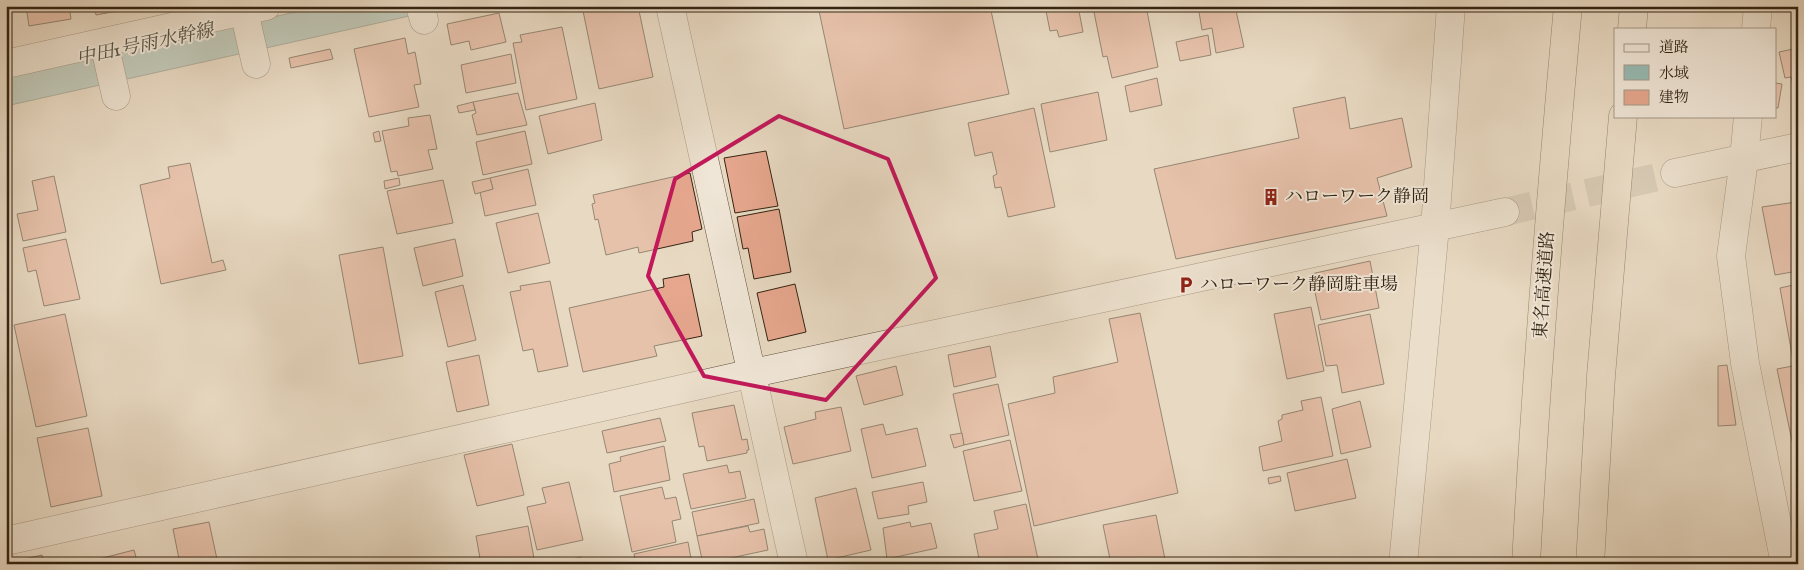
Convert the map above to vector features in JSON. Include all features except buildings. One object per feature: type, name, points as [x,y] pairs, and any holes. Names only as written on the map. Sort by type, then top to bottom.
[{"type":"highway","name":"東名高速道路","points":[[1526,564],[1533,434],[1568,6]]},
{"type":"highway","points":[[1632,28],[1634,6]]},
{"type":"highway","points":[[1590,564],[1601,376],[1623,118]]},
{"type":"street","points":[[670,6],[794,564]]},
{"type":"street","points":[[1404,564],[1435,227],[1451,6]]},
{"type":"street","points":[[1756,28],[1758,6]]},
{"type":"street","points":[[6,64],[106,51],[253,15],[256,64]]},
{"type":"street","points":[[106,51],[116,96]]},
{"type":"street","points":[[1748,118],[1731,256],[1745,363],[1785,564]]},
{"type":"street","points":[[1675,173],[1798,147]]},
{"type":"street","points":[[6,541],[753,373],[1505,212]]},
{"type":"highlighted area","points":[[779,116],[888,159],[936,278],[826,400],[704,376],[648,276],[675,179]]},
{"type":"water","points":[[322,6],[454,6],[6,106],[6,77]]},
{"type":"tunnel","points":[[1505,212],[1675,173]]},
{"type":"place","name":"ハローワーク静岡","points":[[1271,197]]},
{"type":"place","name":"ハローワーク静岡駐車場","points":[[1186,285]]},
{"type":"water label","name":"中田1号雨水幹線","points":[[145,45]]}]
